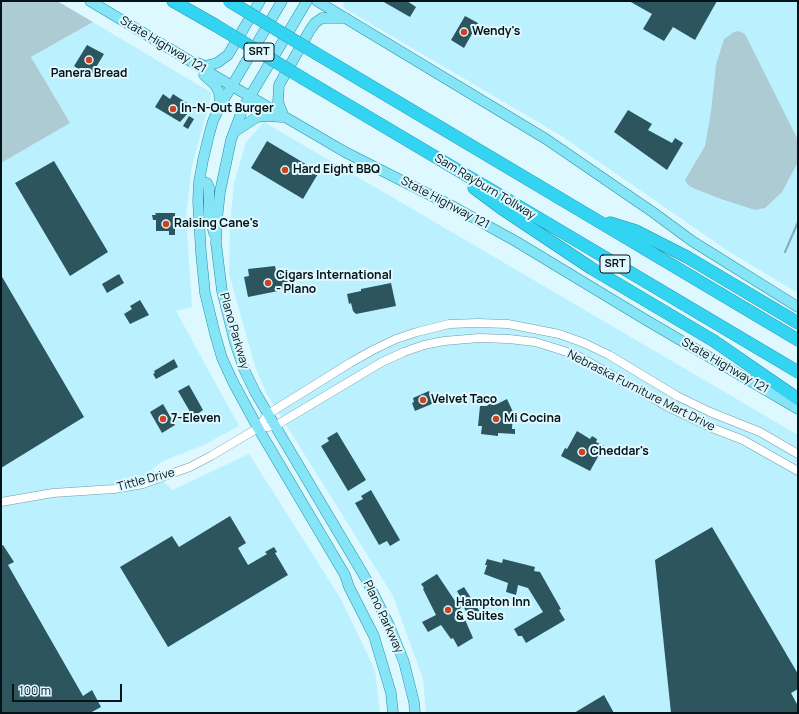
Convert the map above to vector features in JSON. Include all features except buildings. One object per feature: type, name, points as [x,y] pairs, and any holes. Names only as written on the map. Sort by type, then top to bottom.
[{"type":"highway","name":"Sam Rayburn Tollway","points":[[173,1],[798,372]]},
{"type":"highway","name":"SRT","points":[[228,1],[798,340]]},
{"type":"highway","points":[[432,155],[501,208],[591,268],[714,341],[798,399]]},
{"type":"highway","points":[[593,218],[636,231],[694,261],[798,323]]},
{"type":"main road","name":"State Highway 121","points":[[90,1],[249,97],[345,152],[454,207],[511,239],[798,409]]},
{"type":"main road","points":[[188,60],[205,66],[217,63],[228,56],[260,1]]},
{"type":"main road","name":"Plano Parkway","points":[[282,1],[220,106],[211,128],[199,182],[198,201],[202,273],[208,311],[222,358],[258,428],[345,576],[374,636],[391,693],[393,713]]},
{"type":"main road","name":"Plano Parkway","points":[[307,1],[242,110],[224,166],[220,192],[216,242],[222,291],[235,344],[255,392],[366,579],[386,618],[404,662],[414,702],[415,713]]},
{"type":"main road","points":[[317,1],[546,139],[692,241],[798,307]]},
{"type":"main road","points":[[333,1],[346,18]]},
{"type":"main road","points":[[234,132],[257,117],[284,117],[278,102],[278,85],[310,30],[315,23],[322,18],[346,18]]},
{"type":"main road","points":[[188,60],[215,85],[219,92],[220,106]]},
{"type":"main road","points":[[199,182],[207,183],[209,187],[209,216],[216,242]]},
{"type":"street","name":"Nebraska Furniture Mart Drive","points":[[258,428],[268,414],[356,360],[396,339],[449,324],[508,324],[559,334],[584,343],[609,355],[676,396],[710,412],[760,432],[798,454]]},
{"type":"street","name":"Nebraska Furniture Mart Drive","points":[[258,428],[275,426],[382,362],[417,347],[444,341],[479,338],[509,339],[535,342],[578,356],[670,408],[712,428],[743,440],[798,471]]},
{"type":"street","name":"Tittle Drive","points":[[1,502],[53,493],[114,489],[143,484],[190,467],[258,428]]},
{"type":"shaded area","points":[[1,1],[57,1],[93,22],[31,57],[70,123],[1,163]]},
{"type":"shaded area","points":[[343,1],[798,1],[798,293],[728,251],[560,135],[344,8]]},
{"type":"shaded area","points":[[93,22],[212,93],[192,166],[186,216],[192,307],[176,311],[239,426],[204,445],[163,461],[152,469],[172,490],[249,454],[341,599],[375,670],[380,713],[1,713],[1,163],[69,123],[31,57]]},
{"type":"shaded area","points":[[739,31],[745,34],[798,140],[798,162],[782,192],[765,208],[755,210],[693,188],[688,185],[685,180],[705,146],[711,112],[716,65],[724,39],[734,32]]},
{"type":"shaded area","points":[[264,122],[798,435],[798,713],[426,713],[423,679],[393,596],[266,393],[255,366],[229,274],[230,224],[234,183],[246,142]]},
{"type":"waterway","points":[[785,252],[798,222]]},
{"type":"place","name":"Wendy's","points":[[464,32]]},
{"type":"place","name":"Panera Bread","points":[[89,60]]},
{"type":"place","name":"In-N-Out Burger","points":[[173,109]]},
{"type":"place","name":"Hard Eight BBQ","points":[[285,170]]},
{"type":"place","name":"Raising Cane's","points":[[166,224]]},
{"type":"place","name":"Cigars International - Plano","points":[[268,283]]},
{"type":"place","name":"Velvet Taco","points":[[423,400]]},
{"type":"place","name":"7-Eleven","points":[[163,419]]},
{"type":"place","name":"Mi Cocina","points":[[496,419]]},
{"type":"place","name":"Cheddar's","points":[[582,452]]},
{"type":"place","name":"Hampton Inn & Suites","points":[[448,610]]}]
